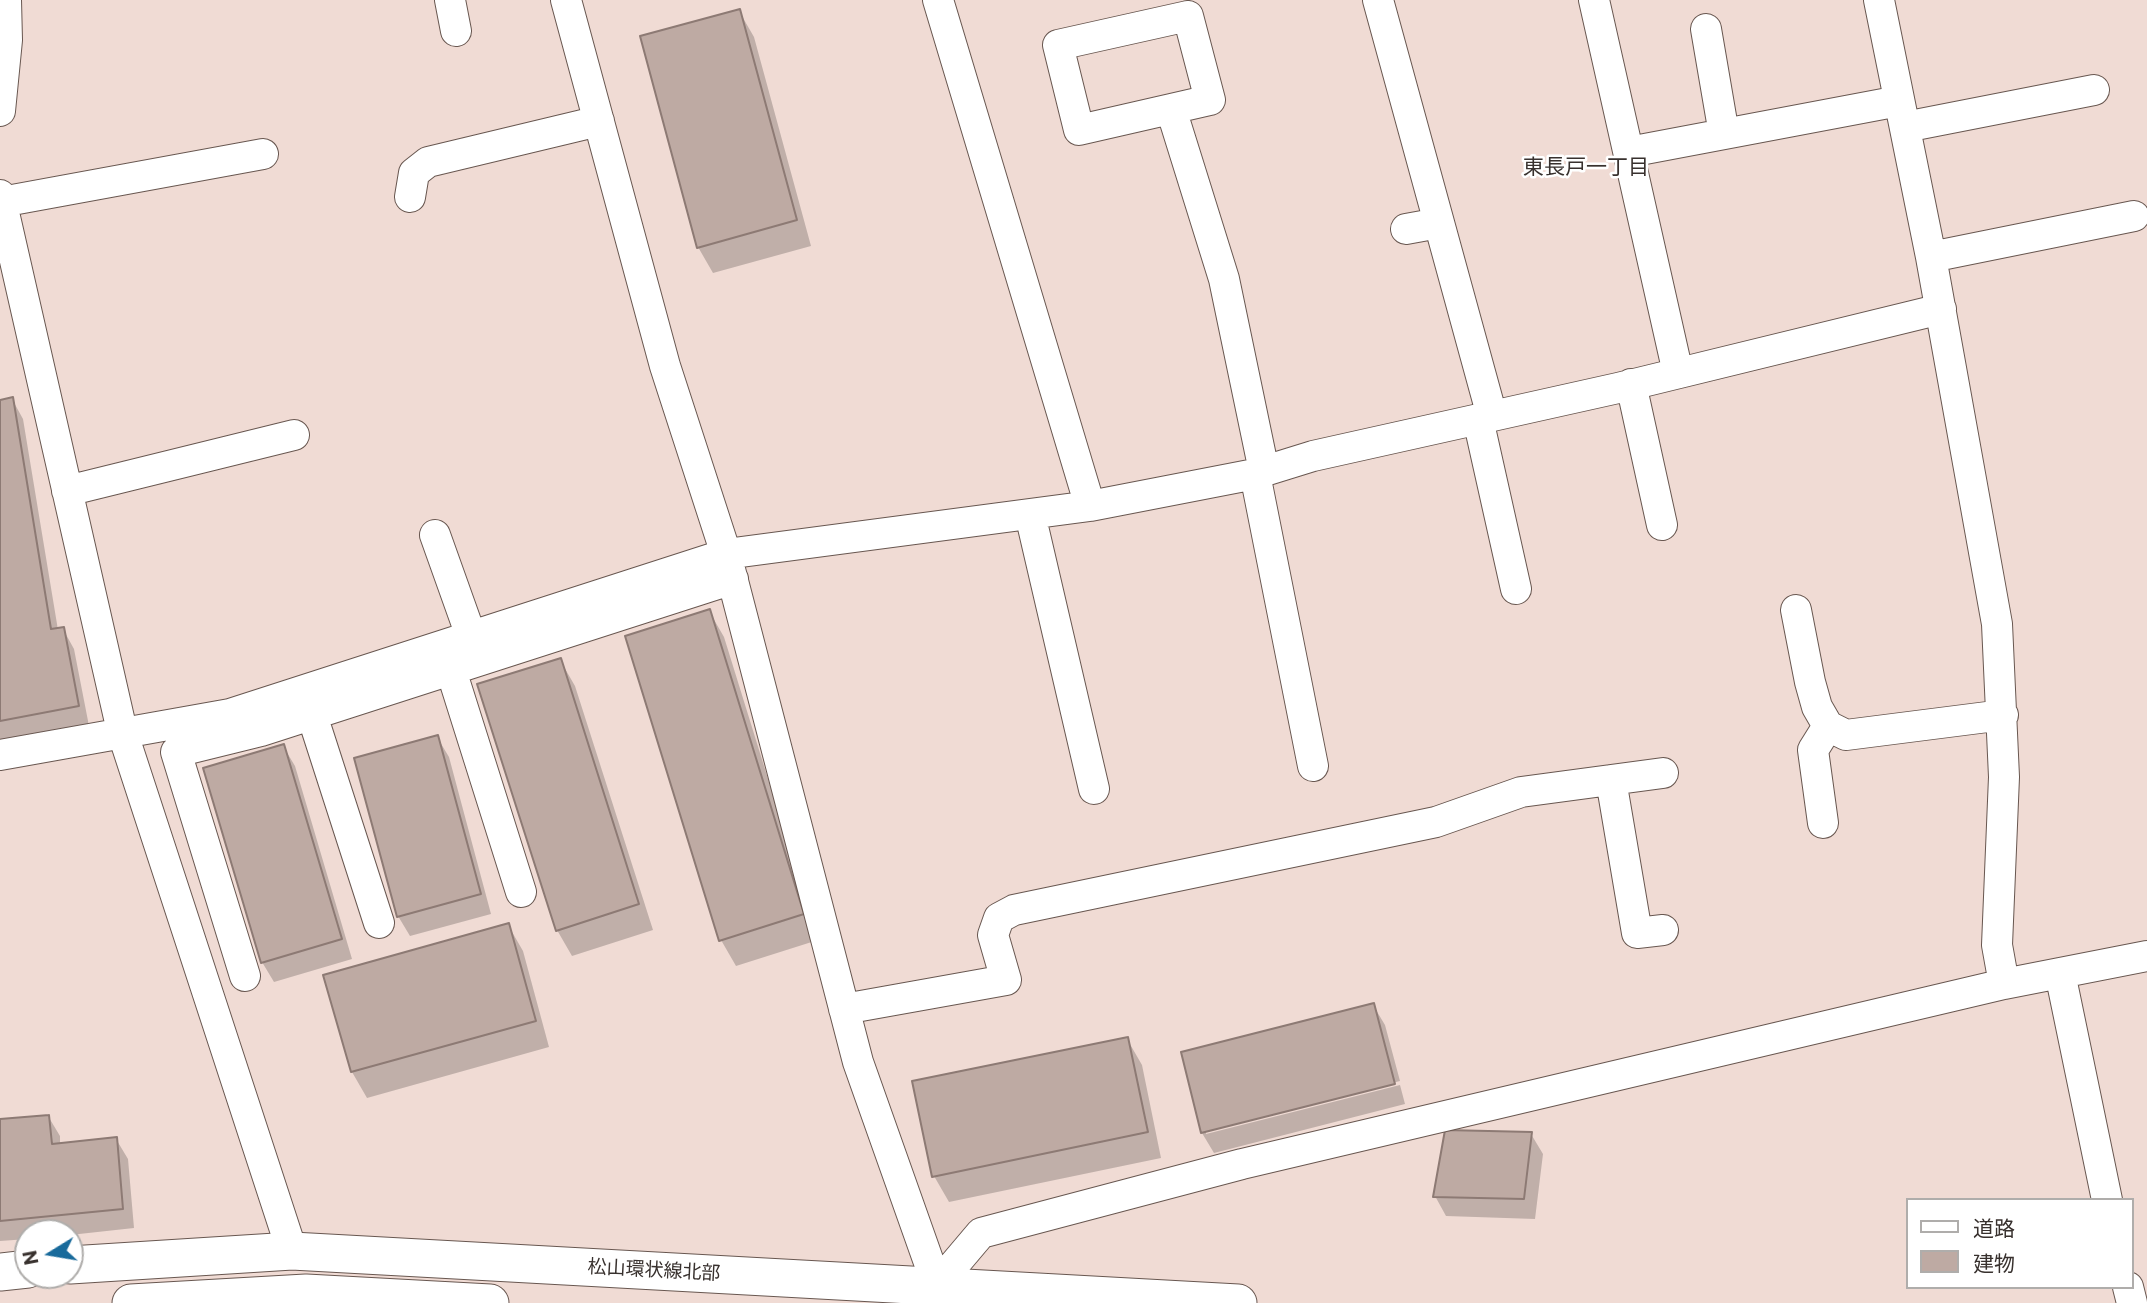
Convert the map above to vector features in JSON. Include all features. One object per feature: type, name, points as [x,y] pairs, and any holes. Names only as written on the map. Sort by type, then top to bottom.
[{"type":"street","points":[[0,111],[7,40],[6,0]]},
{"type":"street","points":[[450,0],[456,31]]},
{"type":"street","points":[[566,0],[665,366],[729,566],[858,1062],[938,1294]]},
{"type":"street","points":[[938,0],[1090,506]]},
{"type":"street","points":[[1378,0],[1439,223],[1485,418],[1516,589]]},
{"type":"street","points":[[1594,0],[1678,373]]},
{"type":"street","points":[[1879,0],[1941,309],[1997,624],[2004,777],[1997,945],[2004,984]]},
{"type":"street","points":[[1188,16],[1210,100],[1171,109],[1079,130],[1058,45],[1188,16]]},
{"type":"street","points":[[1706,29],[1724,134]]},
{"type":"street","points":[[1629,152],[1724,134],[2094,90]]},
{"type":"street","points":[[1171,109],[1224,279],[1313,766]]},
{"type":"street","points":[[411,197],[414,173],[428,162],[599,121]]},
{"type":"street","points":[[1,202],[263,153]]},
{"type":"street","points":[[0,195],[122,731],[292,1251]]},
{"type":"street","points":[[1931,257],[2134,216]]},
{"type":"street","points":[[1406,229],[1439,223]]},
{"type":"street","points":[[0,755],[122,731],[230,714],[471,636],[729,566],[1090,506],[1260,473],[1313,456],[1678,373],[1941,309]]},
{"type":"street","points":[[1631,384],[1662,525]]},
{"type":"street","points":[[67,491],[294,435]]},
{"type":"street","points":[[1030,514],[1094,789]]},
{"type":"street","points":[[435,535],[471,636]]},
{"type":"street","points":[[245,976],[176,752],[312,715],[451,670],[729,566]]},
{"type":"street","points":[[1796,610],[1810,682],[1817,707],[1828,726],[1846,735],[2003,715]]},
{"type":"street","points":[[451,670],[521,892]]},
{"type":"street","points":[[312,715],[379,923]]},
{"type":"street","points":[[1823,823],[1814,750],[1828,726]]},
{"type":"street","points":[[844,1009],[1006,980],[993,935],[999,918],[1014,910],[1436,821],[1521,792],[1663,773]]},
{"type":"street","points":[[1611,780],[1637,933],[1663,930]]},
{"type":"street","points":[[938,1294],[981,1233],[1242,1164],[2004,984],[2147,956]]},
{"type":"street","points":[[2060,973],[2107,1198]]},
{"type":"street","name":"松山環状線北部","points":[[84,1264],[292,1251],[938,1294],[1238,1303]]},
{"type":"street","points":[[131,1303],[296,1298],[490,1303]]},
{"type":"building","points":[[740,9],[797,220],[697,248],[640,36]]},
{"type":"building","points":[[13,397],[51,629],[64,627],[79,706],[0,721],[0,400]]},
{"type":"building","points":[[710,609],[804,914],[719,941],[625,636]]},
{"type":"building","points":[[561,658],[639,904],[556,931],[477,684]]},
{"type":"building","points":[[438,735],[481,894],[397,917],[354,758]]},
{"type":"building","points":[[284,744],[342,939],[261,963],[203,768]]},
{"type":"building","points":[[509,923],[536,1021],[351,1072],[323,975]]},
{"type":"building","points":[[1374,1003],[1395,1084],[1201,1133],[1181,1052]]},
{"type":"building","points":[[1128,1037],[1148,1132],[932,1177],[912,1081]]},
{"type":"building","points":[[49,1115],[52,1144],[117,1137],[123,1209],[0,1221],[0,1119]]},
{"type":"building","points":[[1445,1130],[1532,1132],[1524,1199],[1433,1197]]},
{"type":"district","name":"東長戸一丁目","points":[[1586,167]]}]
